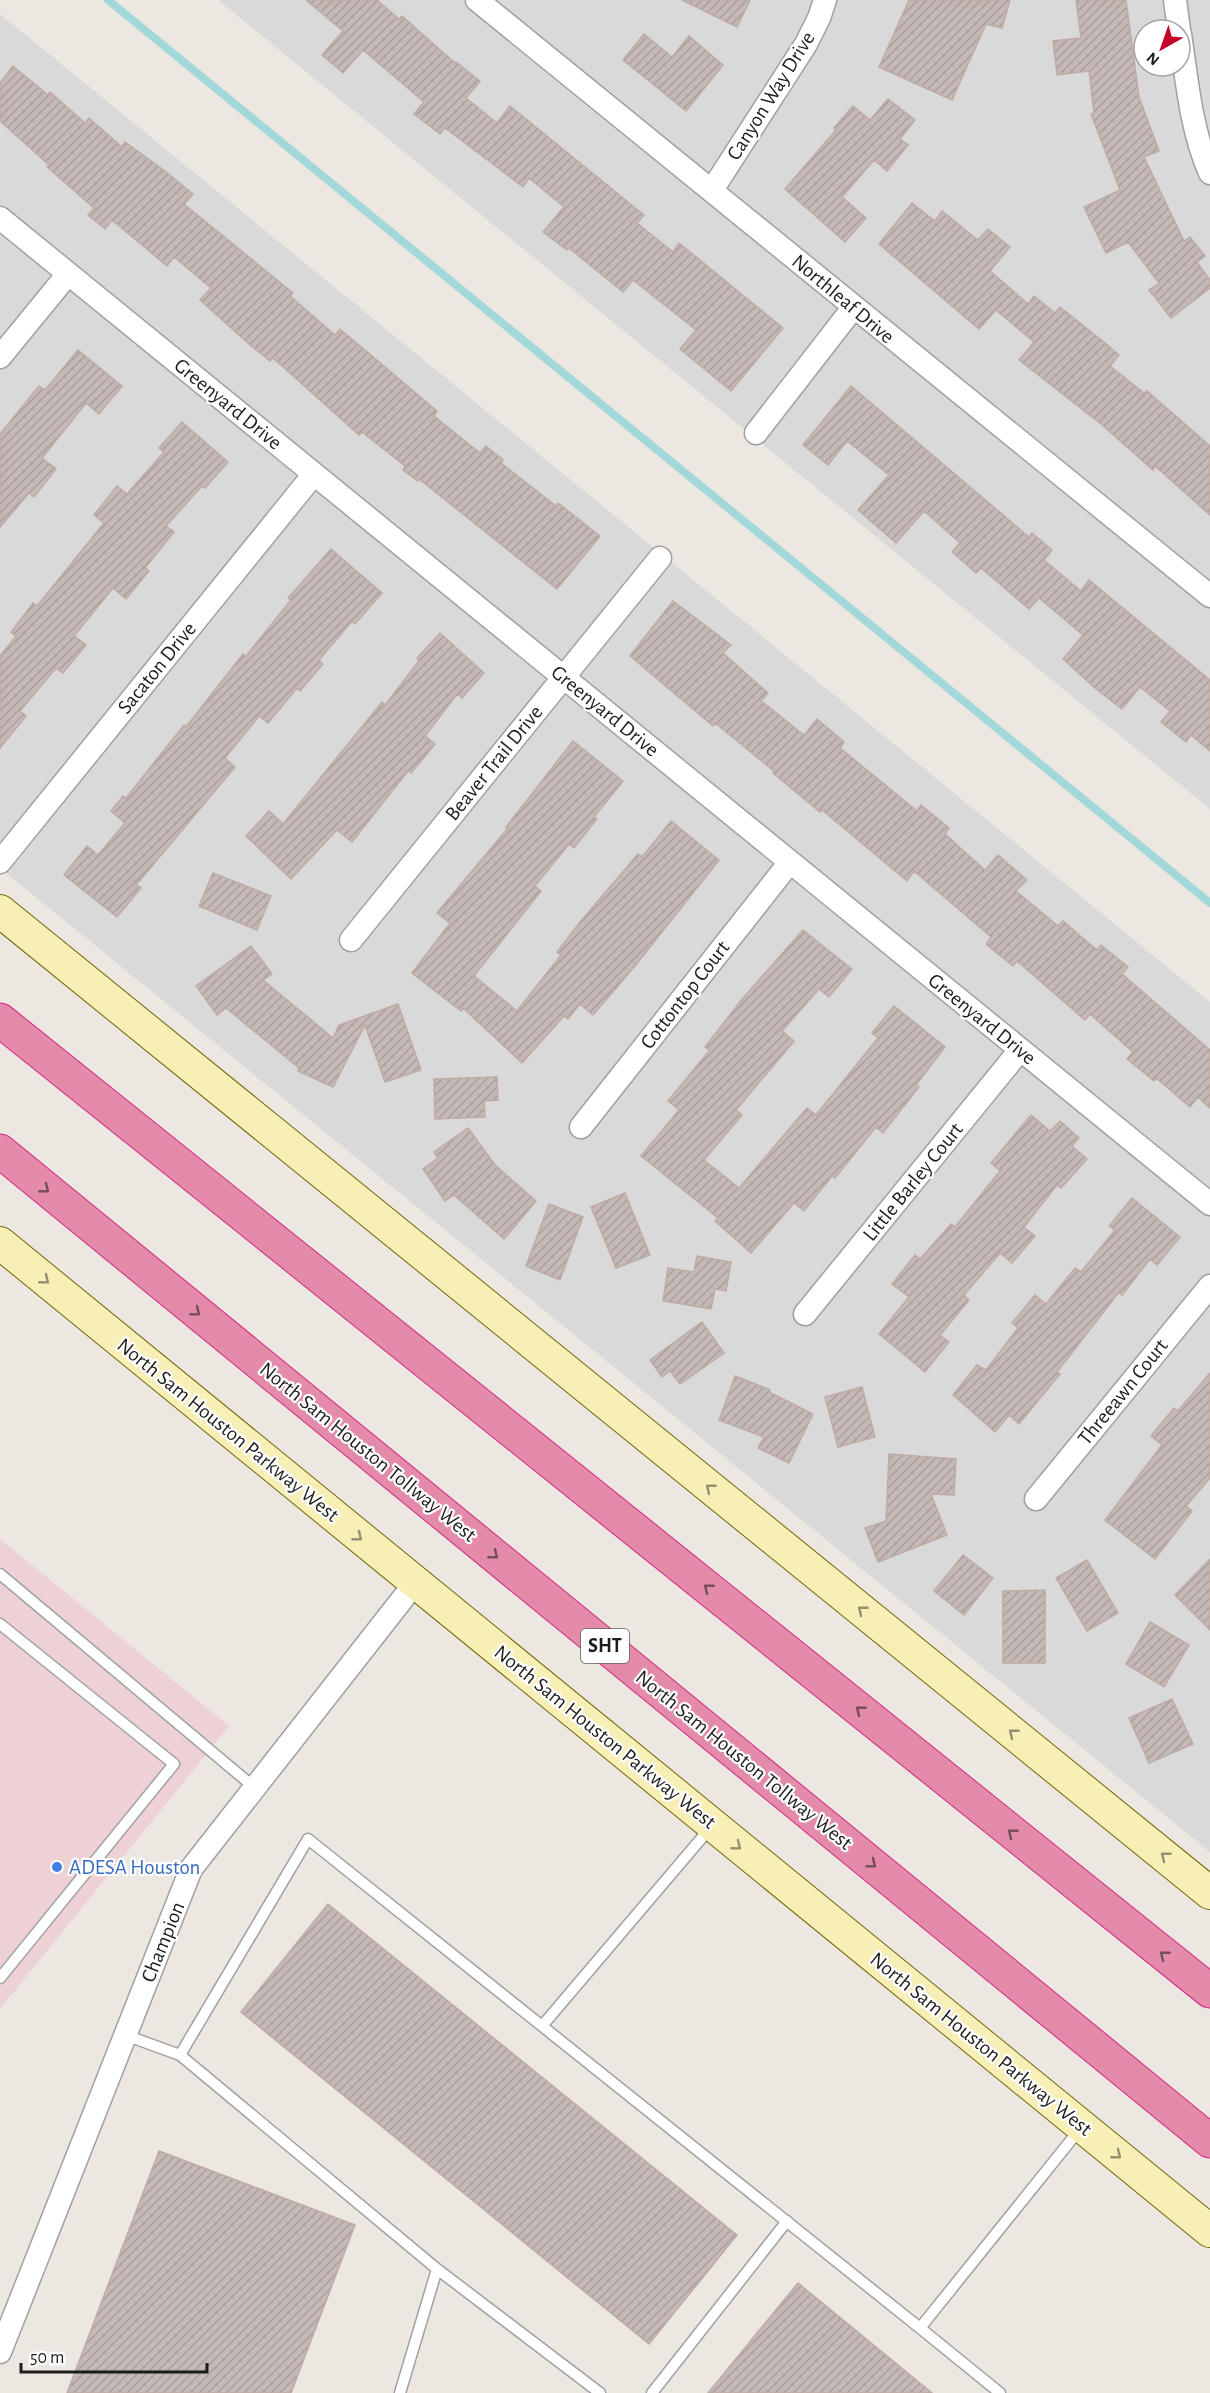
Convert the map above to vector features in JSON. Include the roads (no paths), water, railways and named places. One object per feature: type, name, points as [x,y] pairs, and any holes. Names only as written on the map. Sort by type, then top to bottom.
[{"type":"highway","points":[[0,1020],[1210,1991]]},
{"type":"highway","name":"North Sam Houston Tollway West","points":[[0,1152],[1210,2141]]},
{"type":"main road","points":[[0,911],[1210,1893]]},
{"type":"main road","name":"North Sam Houston Parkway West","points":[[0,1243],[1210,2231]]},
{"type":"street","name":"Northleaf Drive","points":[[477,0],[1210,596]]},
{"type":"street","name":"Canyon Way Drive","points":[[712,190],[806,44],[825,0]]},
{"type":"street","points":[[1175,0],[1178,18]]},
{"type":"street","points":[[1187,78],[1201,153],[1210,173]]},
{"type":"street","name":"Greenyard Drive","points":[[0,218],[1210,1204]]},
{"type":"street","points":[[0,357],[68,274]]},
{"type":"street","points":[[756,433],[853,308]]},
{"type":"street","name":"Sacaton Drive","points":[[0,862],[314,474]]},
{"type":"street","name":"Beaver Trail Drive","points":[[351,940],[660,558]]},
{"type":"street","name":"Cottontop Court","points":[[580,1127],[790,862]]},
{"type":"street","name":"Little Barley Court","points":[[805,1314],[1020,1050]]},
{"type":"street","name":"Threeawn Court","points":[[1036,1499],[1210,1286]]},
{"type":"street","name":"Champion","points":[[0,2352],[191,1869],[415,1583]]},
{"type":"lane","points":[[0,1574],[255,1788]]},
{"type":"lane","points":[[0,1624],[174,1764],[0,1978]]},
{"type":"lane","points":[[542,2026],[712,1825]]},
{"type":"lane","points":[[180,2055],[308,1839],[1000,2393]]},
{"type":"lane","points":[[126,2035],[180,2055],[437,2269],[600,2393]]},
{"type":"lane","points":[[920,2328],[1082,2126]]},
{"type":"lane","points":[[652,2393],[787,2221]]},
{"type":"lane","points":[[400,2393],[437,2269]]},
{"type":"waterway","points":[[108,0],[1210,903]]},
{"type":"place","name":"ADESA Houston","points":[[57,1867]]}]
